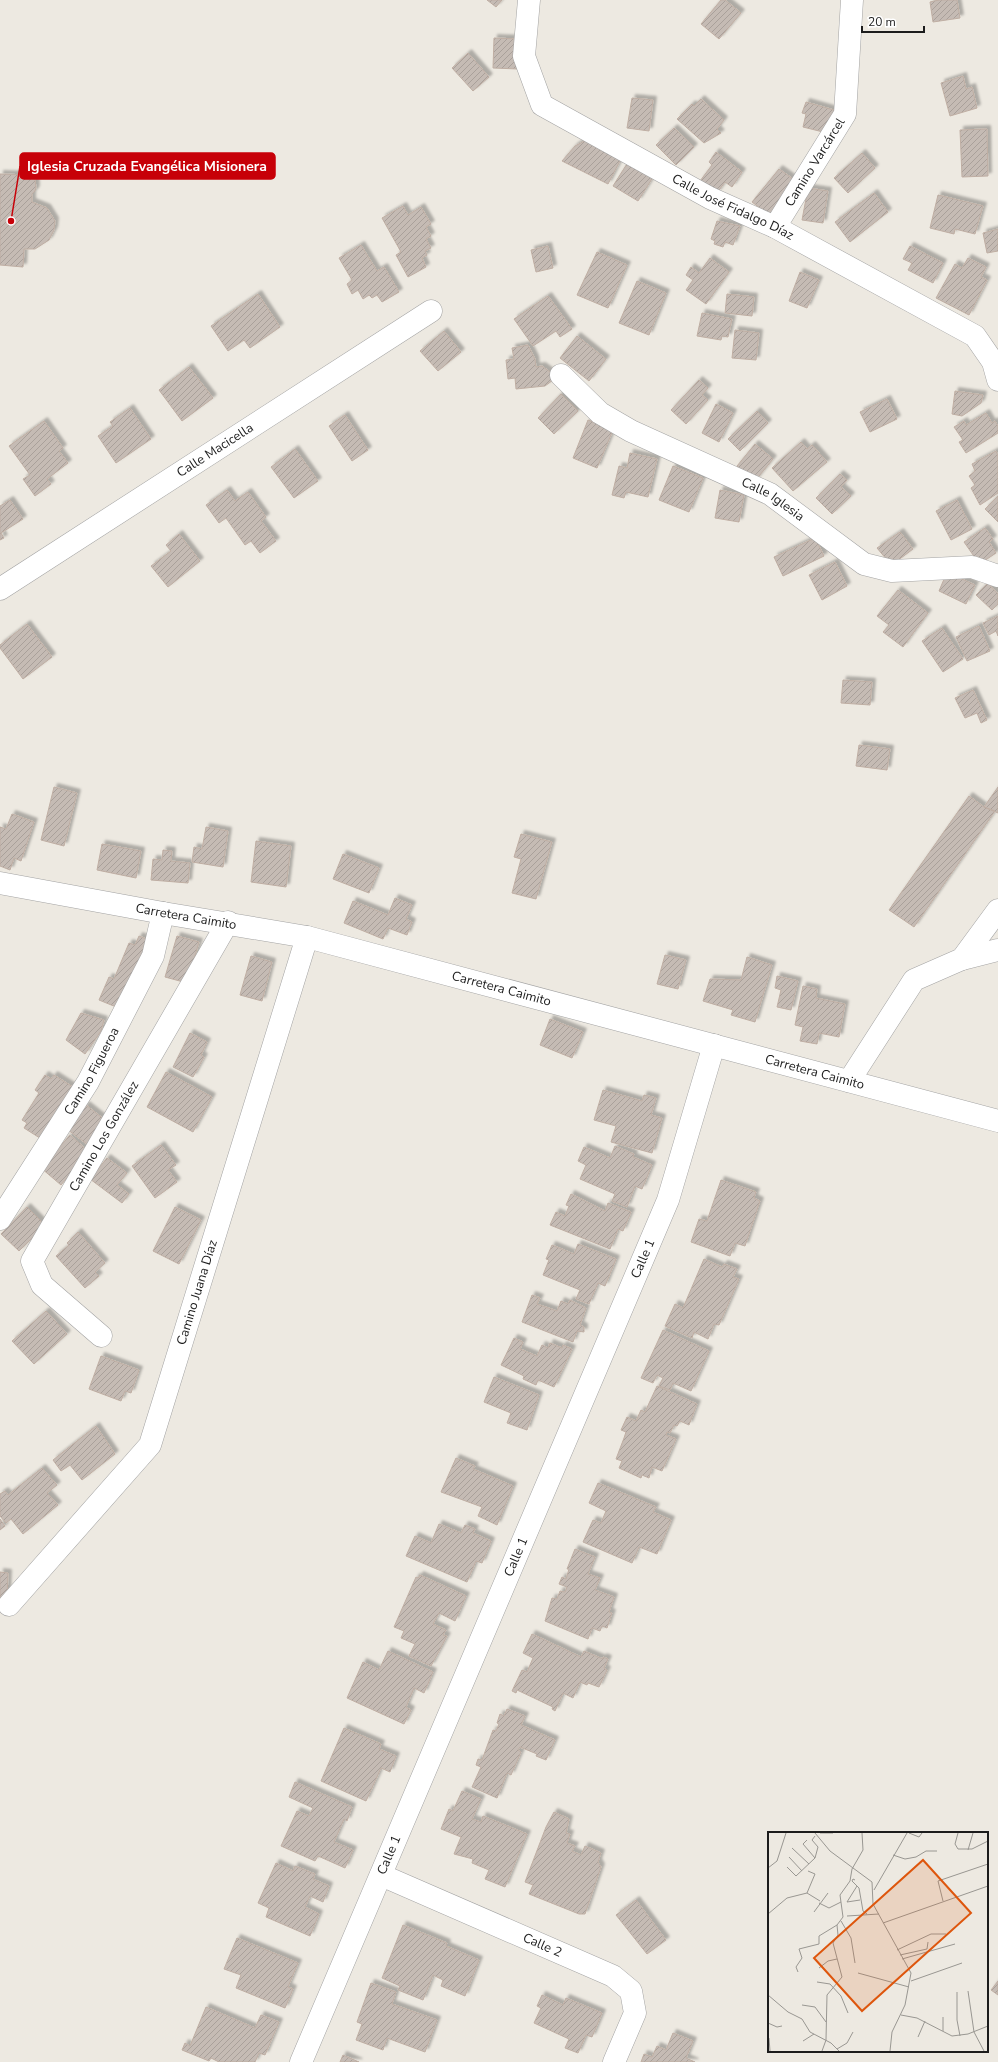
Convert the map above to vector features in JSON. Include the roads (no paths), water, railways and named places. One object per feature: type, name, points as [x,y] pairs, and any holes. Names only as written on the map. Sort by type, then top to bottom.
[{"type":"street","name":"Calle José Fidalgo Díaz","points":[[529,0],[524,56],[542,105],[710,198],[775,227],[975,336],[993,362],[998,380]]},
{"type":"street","name":"Camino Varcárcel","points":[[775,227],[845,114],[852,0]]},
{"type":"street","name":"Calle Macicella","points":[[0,589],[430,311]]},
{"type":"street","name":"Calle Iglesia","points":[[561,375],[600,413],[631,431],[770,494],[864,564],[892,570],[972,566],[998,576]]},
{"type":"street","name":"Carretera Caimito","points":[[0,883],[163,913],[228,922],[307,937],[998,1121]]},
{"type":"street","points":[[962,959],[998,910]]},
{"type":"street","name":"Camino Figueroa","points":[[0,1219],[88,1082],[153,956],[163,913]]},
{"type":"street","name":"Camino Los González","points":[[101,1336],[42,1285],[32,1261],[228,922]]},
{"type":"street","name":"Camino Juana Díaz","points":[[9,1605],[150,1445],[307,937]]},
{"type":"street","points":[[848,1081],[914,980],[962,959],[998,950]]},
{"type":"street","name":"Calle 1","points":[[301,2062],[668,1200],[714,1046]]},
{"type":"street","name":"Calle 2","points":[[381,1875],[613,1976],[631,1992],[635,2013],[614,2062]]},
{"type":"place","name":"Iglesia Cruzada Evangélica Misionera","points":[[11,221]]}]
